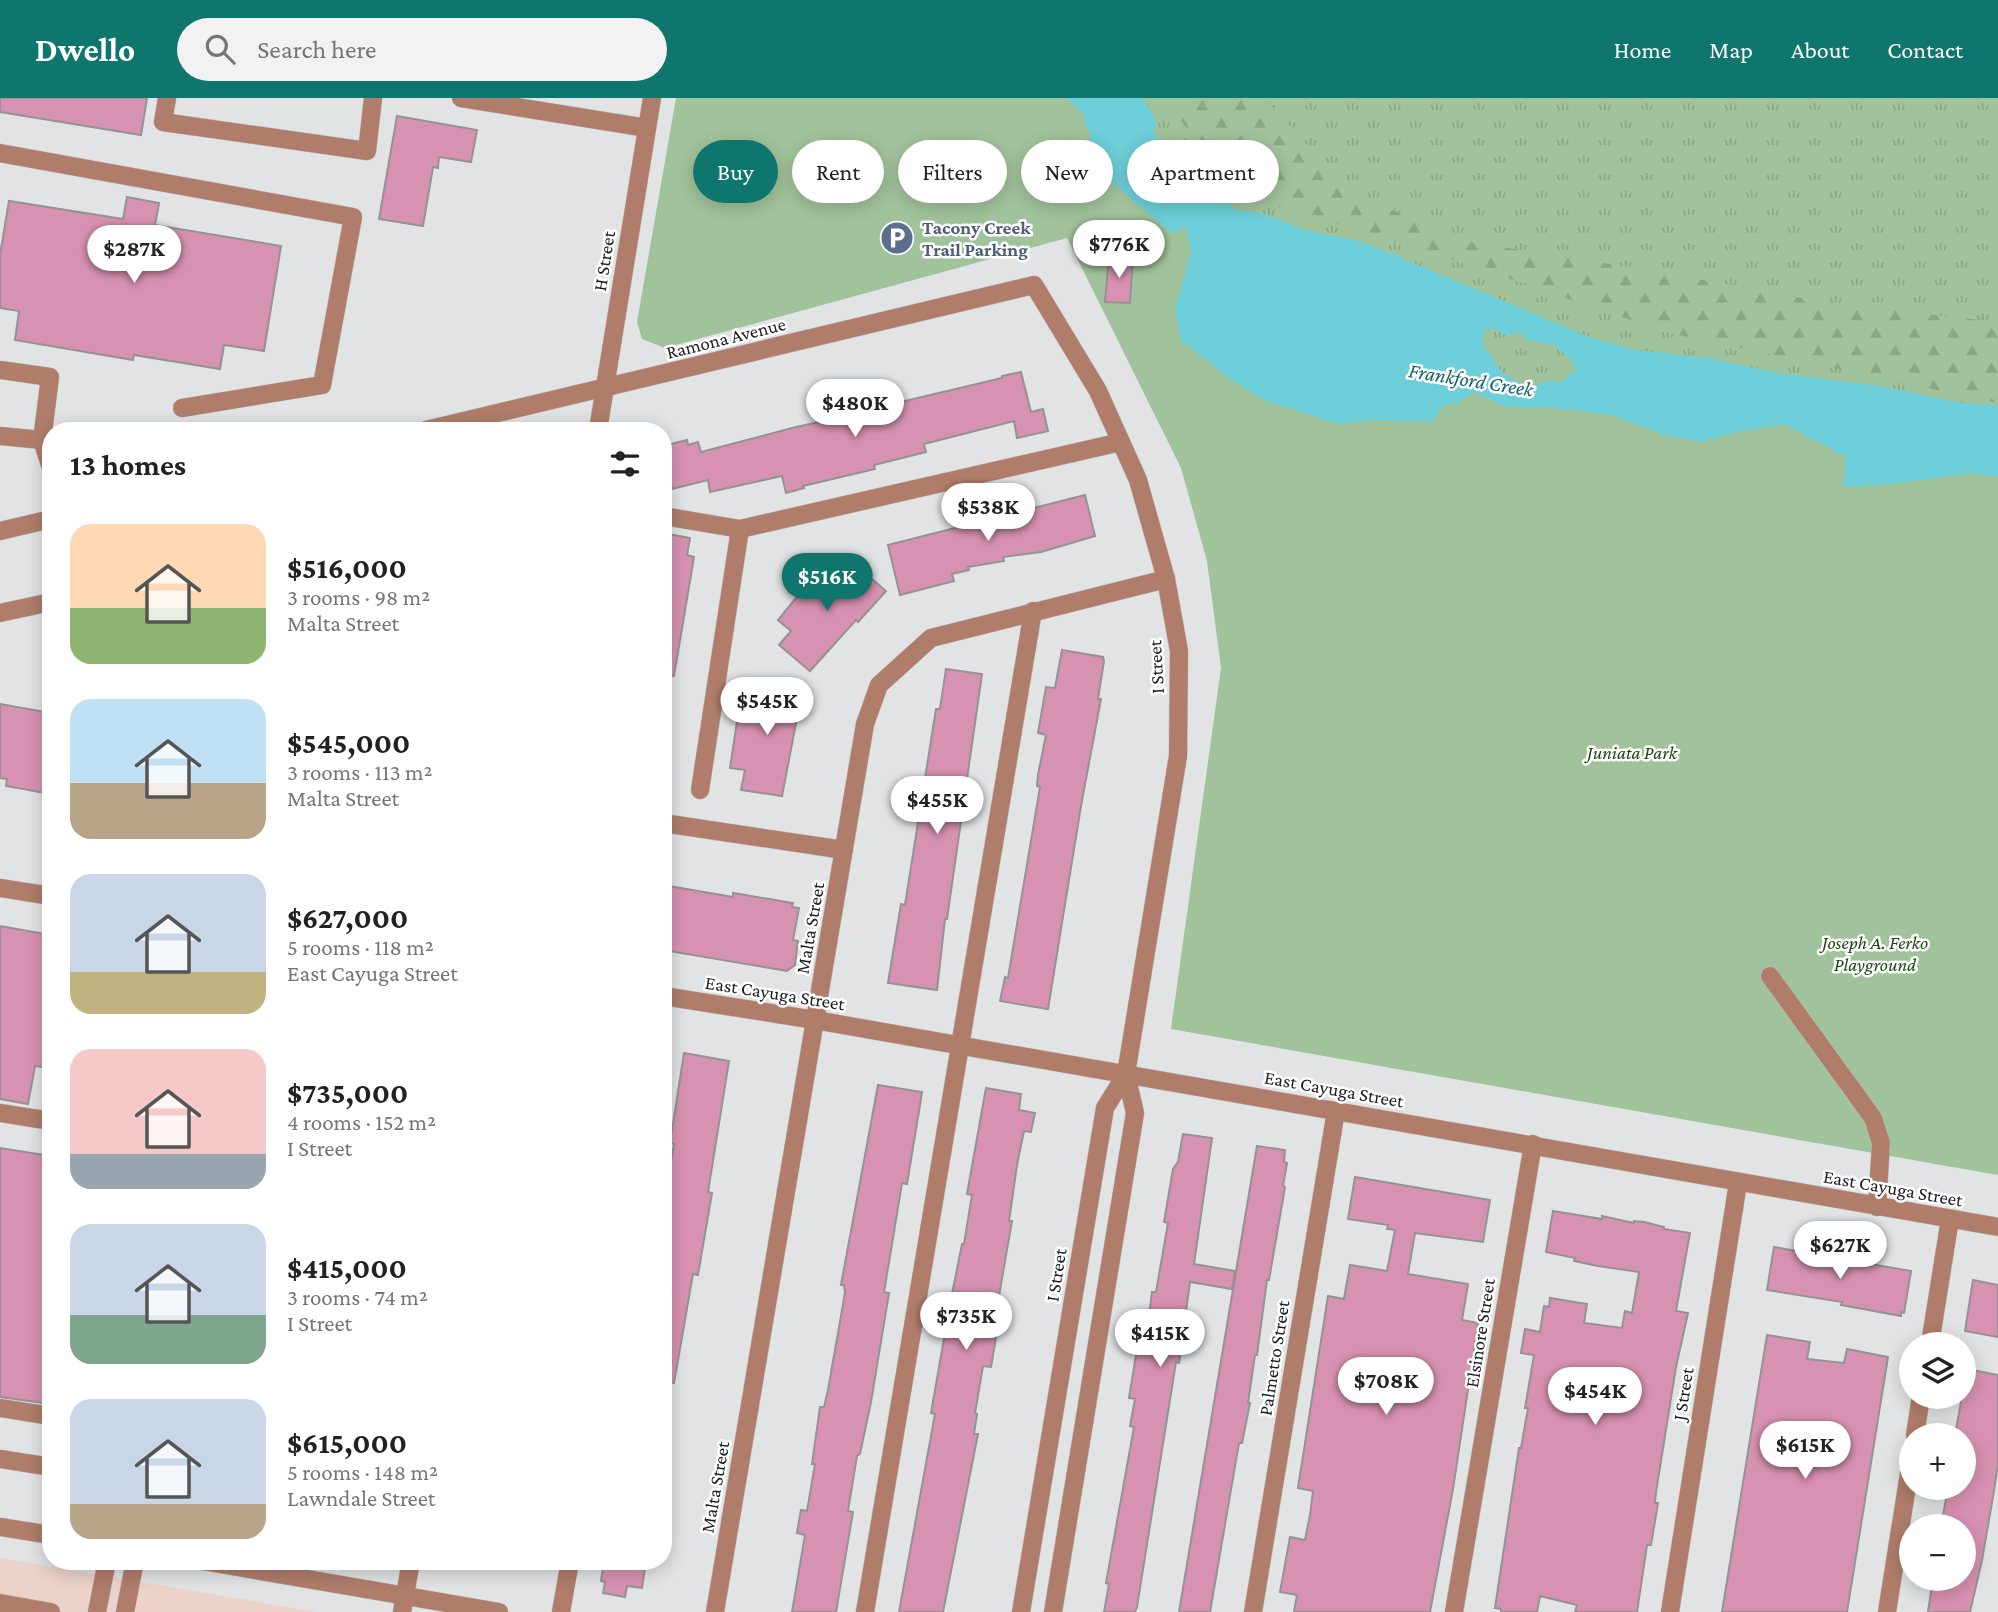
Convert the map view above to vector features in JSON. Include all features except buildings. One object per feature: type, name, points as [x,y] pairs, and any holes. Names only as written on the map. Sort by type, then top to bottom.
[{"type":"street","points":[[167,98],[163,122],[367,151],[373,98]]},
{"type":"street","points":[[461,98],[647,128]]},
{"type":"street","name":"H Street","points":[[599,422],[652,98]]},
{"type":"street","points":[[0,153],[352,217],[322,385],[181,408]]},
{"type":"street","name":"Ramona Avenue","points":[[461,422],[1034,285]]},
{"type":"street","name":"I Street","points":[[1034,285],[1098,391],[1139,480],[1166,579],[1179,651],[1178,756],[1126,1074],[1135,1113],[1053,1612]]},
{"type":"street","points":[[0,370],[50,377],[44,422]]},
{"type":"street","points":[[0,436],[42,440]]},
{"type":"street","points":[[672,518],[740,529],[1121,442]]},
{"type":"street","points":[[0,531],[42,521]]},
{"type":"street","points":[[700,790],[740,529]]},
{"type":"street","name":"Malta Street","points":[[715,1612],[865,724],[879,685],[931,638],[1166,579]]},
{"type":"street","points":[[0,613],[42,604]]},
{"type":"street","points":[[865,1612],[1033,611]]},
{"type":"street","points":[[672,824],[844,850]]},
{"type":"street","points":[[0,888],[42,895]]},
{"type":"street","points":[[1770,975],[1873,1118],[1881,1143],[1878,1207]]},
{"type":"street","name":"East Cayuga Street","points":[[672,998],[816,1020],[1998,1227]]},
{"type":"street","name":"I Street","points":[[1021,1612],[1105,1108],[1126,1074]]},
{"type":"street","name":"Palmetto Street","points":[[1253,1612],[1336,1111]]},
{"type":"street","points":[[0,1113],[42,1120]]},
{"type":"street","name":"Elsinore Street","points":[[1454,1612],[1533,1144]]},
{"type":"street","name":"J Street","points":[[1670,1612],[1738,1183]]},
{"type":"street","points":[[1932,1332],[1950,1219]]},
{"type":"street","points":[[0,1408],[42,1415]]},
{"type":"street","points":[[0,1459],[42,1466]]},
{"type":"street","points":[[1887,1612],[1905,1500]]},
{"type":"street","points":[[0,1527],[42,1534]]},
{"type":"street","points":[[97,1612],[105,1570]]},
{"type":"street","points":[[125,1612],[133,1570]]},
{"type":"street","points":[[246,1570],[404,1603],[499,1612]]},
{"type":"street","points":[[404,1603],[410,1570]]},
{"type":"street","points":[[561,1612],[568,1570]]},
{"type":"street","points":[[0,1603],[51,1612]]},
{"type":"shaded area","points":[[0,1558],[42,1565],[42,1570],[70,1570],[317,1612],[0,1612]]},
{"type":"green space","name":"Juniata Park","points":[[676,98],[1105,98],[1132,140],[1127,140],[1127,203],[1173,203],[1191,230],[1531,392],[1998,447],[1998,1175],[1171,1029],[1221,668],[1207,561],[1181,468],[1067,238],[665,348],[642,339],[637,322]]},
{"type":"green space","points":[[1105,98],[1998,98],[1998,447],[1531,392],[1397,368],[1219,203],[1279,203],[1279,140],[1150,140]]},
{"type":"green space","points":[[1164,98],[1264,98],[1346,187],[1451,239],[1655,271],[1822,302],[1998,322],[1998,403],[1670,333],[1423,250],[1266,203],[1279,203],[1279,140],[1196,140]]},
{"type":"water","points":[[1067,98],[1143,98],[1157,122],[1153,133],[1158,140],[1127,140],[1127,195],[1113,183],[1113,140],[1089,140],[1091,134],[1085,125],[1083,114]]},
{"type":"water","name":"Frankford Creek","points":[[1136,203],[1227,203],[1235,210],[1263,213],[1305,230],[1363,242],[1589,337],[1634,350],[1703,357],[1778,373],[1880,386],[1957,402],[1998,405],[1998,477],[1973,473],[1843,487],[1846,457],[1784,424],[1737,432],[1702,442],[1664,435],[1611,415],[1544,407],[1507,407],[1473,392],[1460,402],[1444,406],[1431,422],[1370,420],[1338,424],[1266,401],[1228,378],[1180,339],[1175,308],[1191,253],[1186,227],[1171,233]],"holes":[[[1492,328],[1507,336],[1517,332],[1530,341],[1554,345],[1577,369],[1561,382],[1549,380],[1529,388],[1512,380],[1482,345],[1484,331]]]},
{"type":"place","name":"Tacony Creek Trail Parking","points":[[897,238]]},
{"type":"park label","name":"Joseph A. Ferko Playground","points":[[1875,953]]}]
